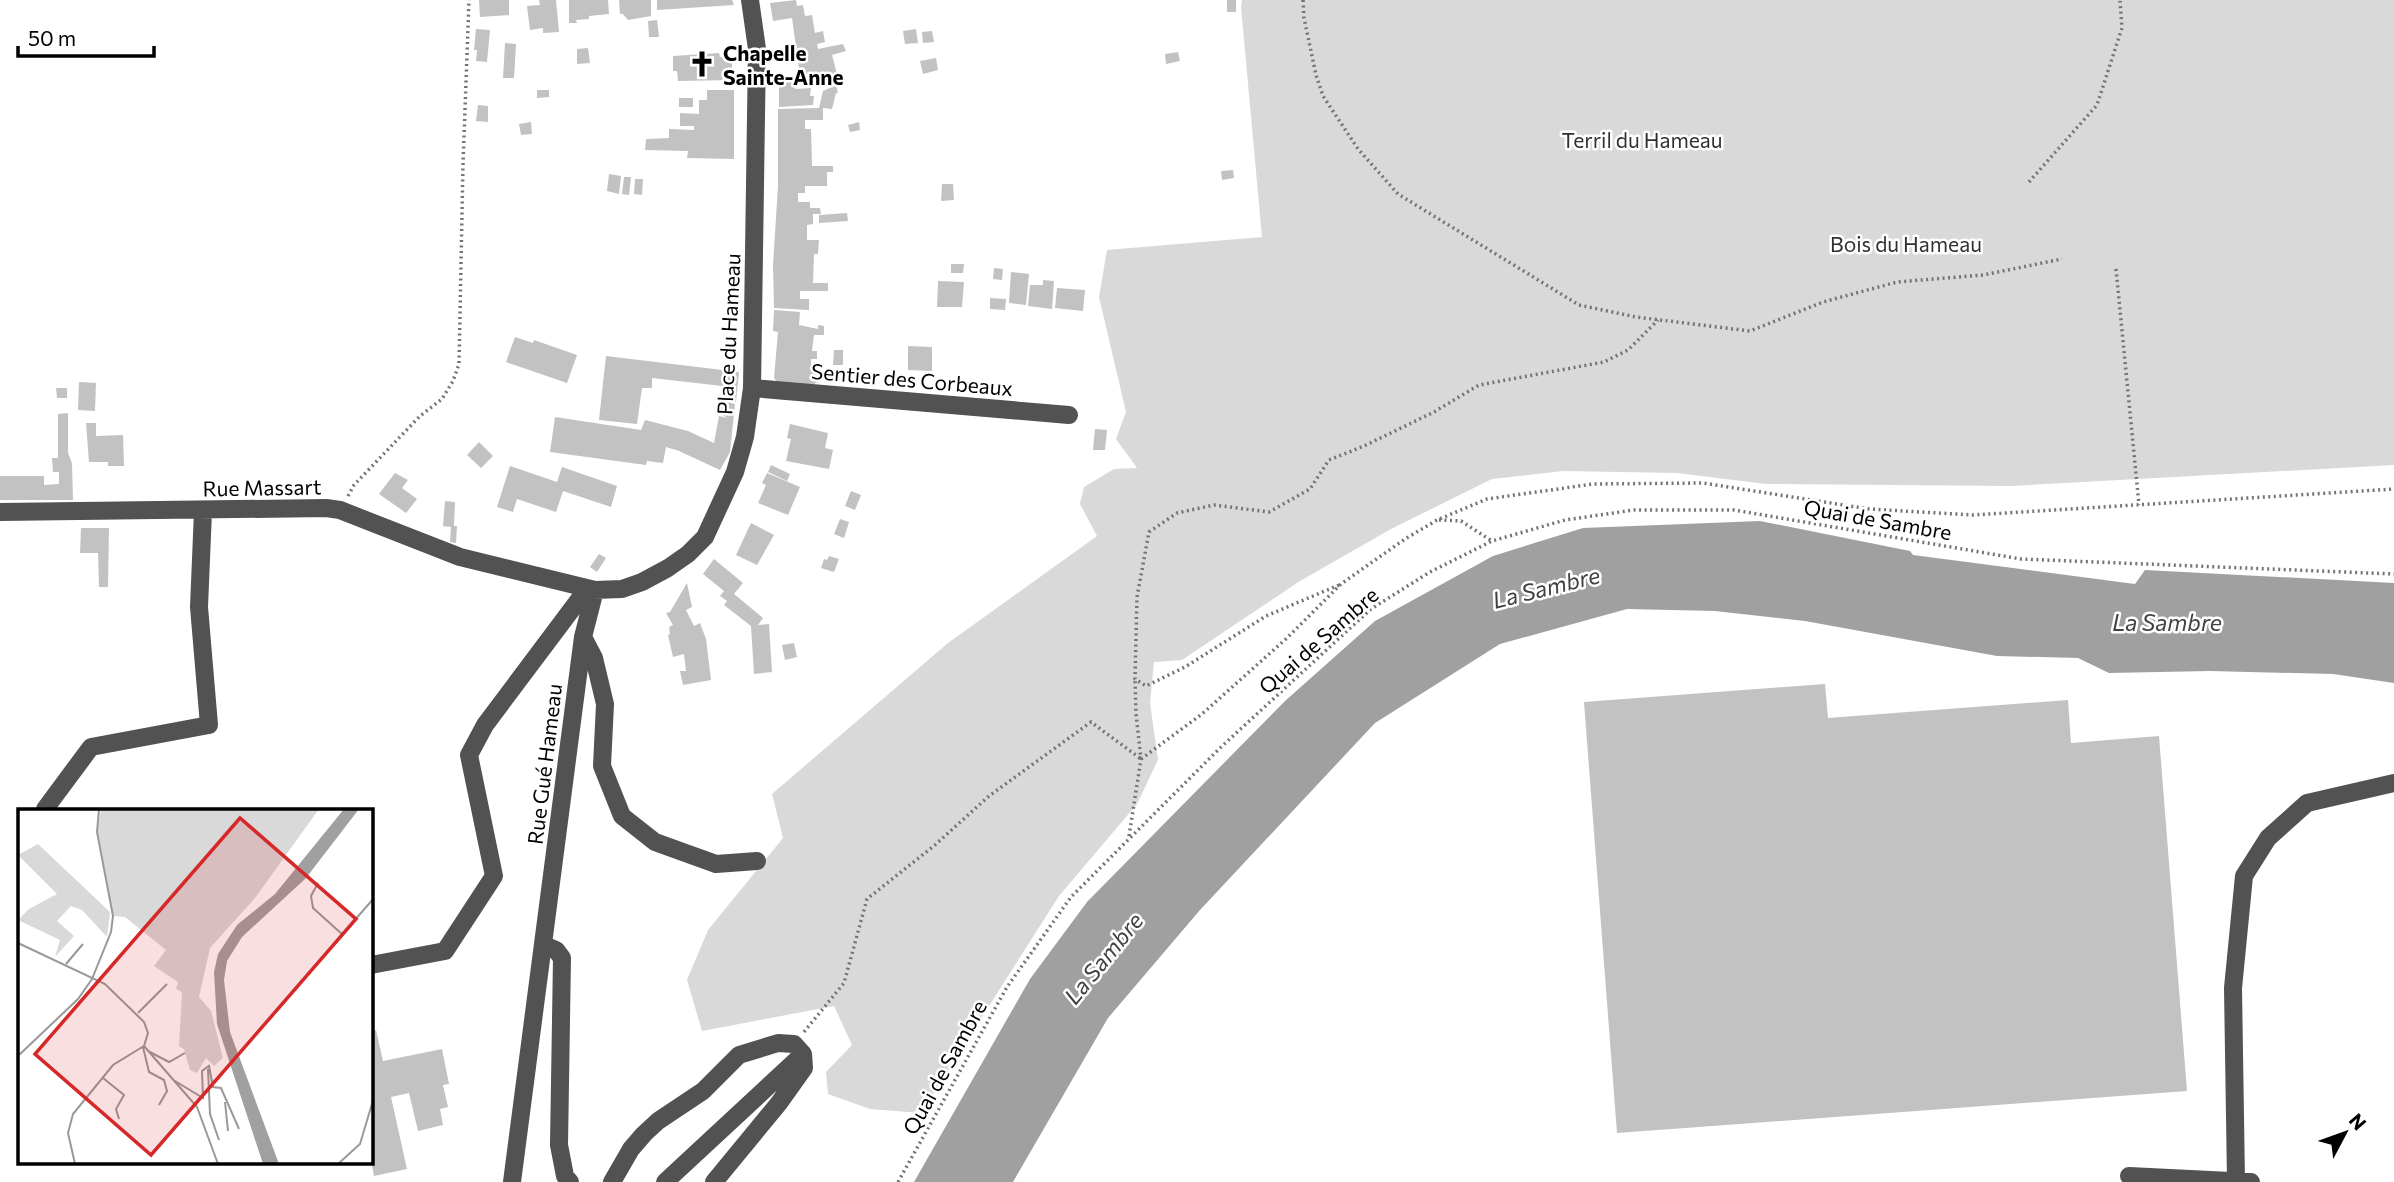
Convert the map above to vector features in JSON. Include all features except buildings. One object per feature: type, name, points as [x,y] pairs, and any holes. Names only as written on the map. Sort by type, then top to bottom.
[{"type":"street","name":"Place du Hameau","points":[[591,590],[622,589],[642,582],[688,554],[705,537],[735,472],[745,437],[752,388],[757,50],[750,0]]},
{"type":"street","name":"Sentier des Corbeaux","points":[[752,388],[1069,415]]},
{"type":"street","name":"Rue Massart","points":[[0,512],[326,508],[340,510],[460,557],[591,590]]},
{"type":"street","points":[[45,809],[91,747],[209,725],[199,607],[203,511]]},
{"type":"street","name":"Rue Gué Hameau","points":[[512,1182],[591,590]]},
{"type":"street","points":[[373,965],[445,951],[494,876],[468,755],[485,725],[591,590]]},
{"type":"street","points":[[583,636],[594,658],[605,704],[603,766],[622,816],[655,842],[716,864],[757,861]]},
{"type":"street","points":[[2129,1177],[2243,1182],[2233,988],[2244,876],[2268,838],[2307,803],[2394,783]]},
{"type":"street","points":[[544,945],[556,950],[562,958],[559,1145],[565,1176],[570,1182]]},
{"type":"street","points":[[611,1182],[631,1149],[644,1134],[658,1121],[703,1091],[739,1055],[778,1043],[798,1049]]},
{"type":"street","points":[[664,1182],[798,1049]]},
{"type":"street","points":[[714,1182],[797,1080],[804,1068],[798,1049]]},
{"type":"path","points":[[340,510],[354,485],[420,416],[442,399],[459,364],[469,0]]},
{"type":"path","points":[[1303,0],[1306,29],[1323,96],[1358,149],[1398,194],[1579,305],[1658,320],[1750,331],[1823,302],[1897,282],[1983,275],[2062,259]]},
{"type":"path","points":[[2029,182],[2097,105],[2122,28],[2120,0]]},
{"type":"path","points":[[2116,269],[2139,505]]},
{"type":"path","points":[[1129,839],[1141,759],[1135,679],[1137,597],[1149,532],[1177,513],[1214,505],[1269,512],[1310,489],[1329,460],[1434,412],[1479,385],[1604,362],[1628,350],[1658,320]]},
{"type":"path","points":[[1141,759],[1202,714],[1287,638],[1341,584],[1437,520],[1487,499],[1593,484],[1703,483],[1869,509],[1973,515],[2394,489]]},
{"type":"path","name":"Quai de Sambre","points":[[898,1182],[1007,987],[1071,897],[1220,748],[1371,609],[1430,572],[1492,541],[1565,520],[1634,510],[1734,510],[2021,559],[2394,574]]},
{"type":"path","points":[[1437,520],[1461,521],[1476,528],[1492,541]]},
{"type":"path","points":[[1135,679],[1146,686],[1185,667],[1266,616],[1341,584]]},
{"type":"path","points":[[798,1049],[844,983],[867,899],[935,845],[989,796],[1091,722],[1141,759]]},
{"type":"green space","name":"Bois du Hameau","points":[[1242,0],[2394,0],[2394,465],[2011,486],[1766,484],[1677,473],[1563,471],[1492,479],[1391,529],[1300,581],[1182,660],[1154,662],[1150,703],[1158,760],[1137,804],[1059,896],[921,1113],[870,1109],[828,1094],[826,1072],[852,1045],[834,1006],[702,1031],[687,980],[708,930],[783,838],[772,794],[948,643],[1097,536],[1080,504],[1084,487],[1114,469],[1137,468],[1116,439],[1126,412],[1099,297],[1107,250],[1262,237]]},
{"type":"water","name":"La Sambre","points":[[1760,521],[1910,551],[1913,555],[2135,584],[2145,570],[2394,583],[2394,683],[2333,674],[2210,671],[2109,673],[2078,658],[1997,656],[1805,621],[1715,611],[1627,609],[1500,644],[1375,723],[1200,910],[1108,1018],[1013,1182],[914,1182],[1030,979],[1087,902],[1285,701],[1375,621],[1493,556],[1583,528]]},
{"type":"place","name":"Chapelle Sainte-Anne","points":[[702,64]]},
{"type":"park label","name":"Terril du Hameau","points":[[1642,139]]}]
